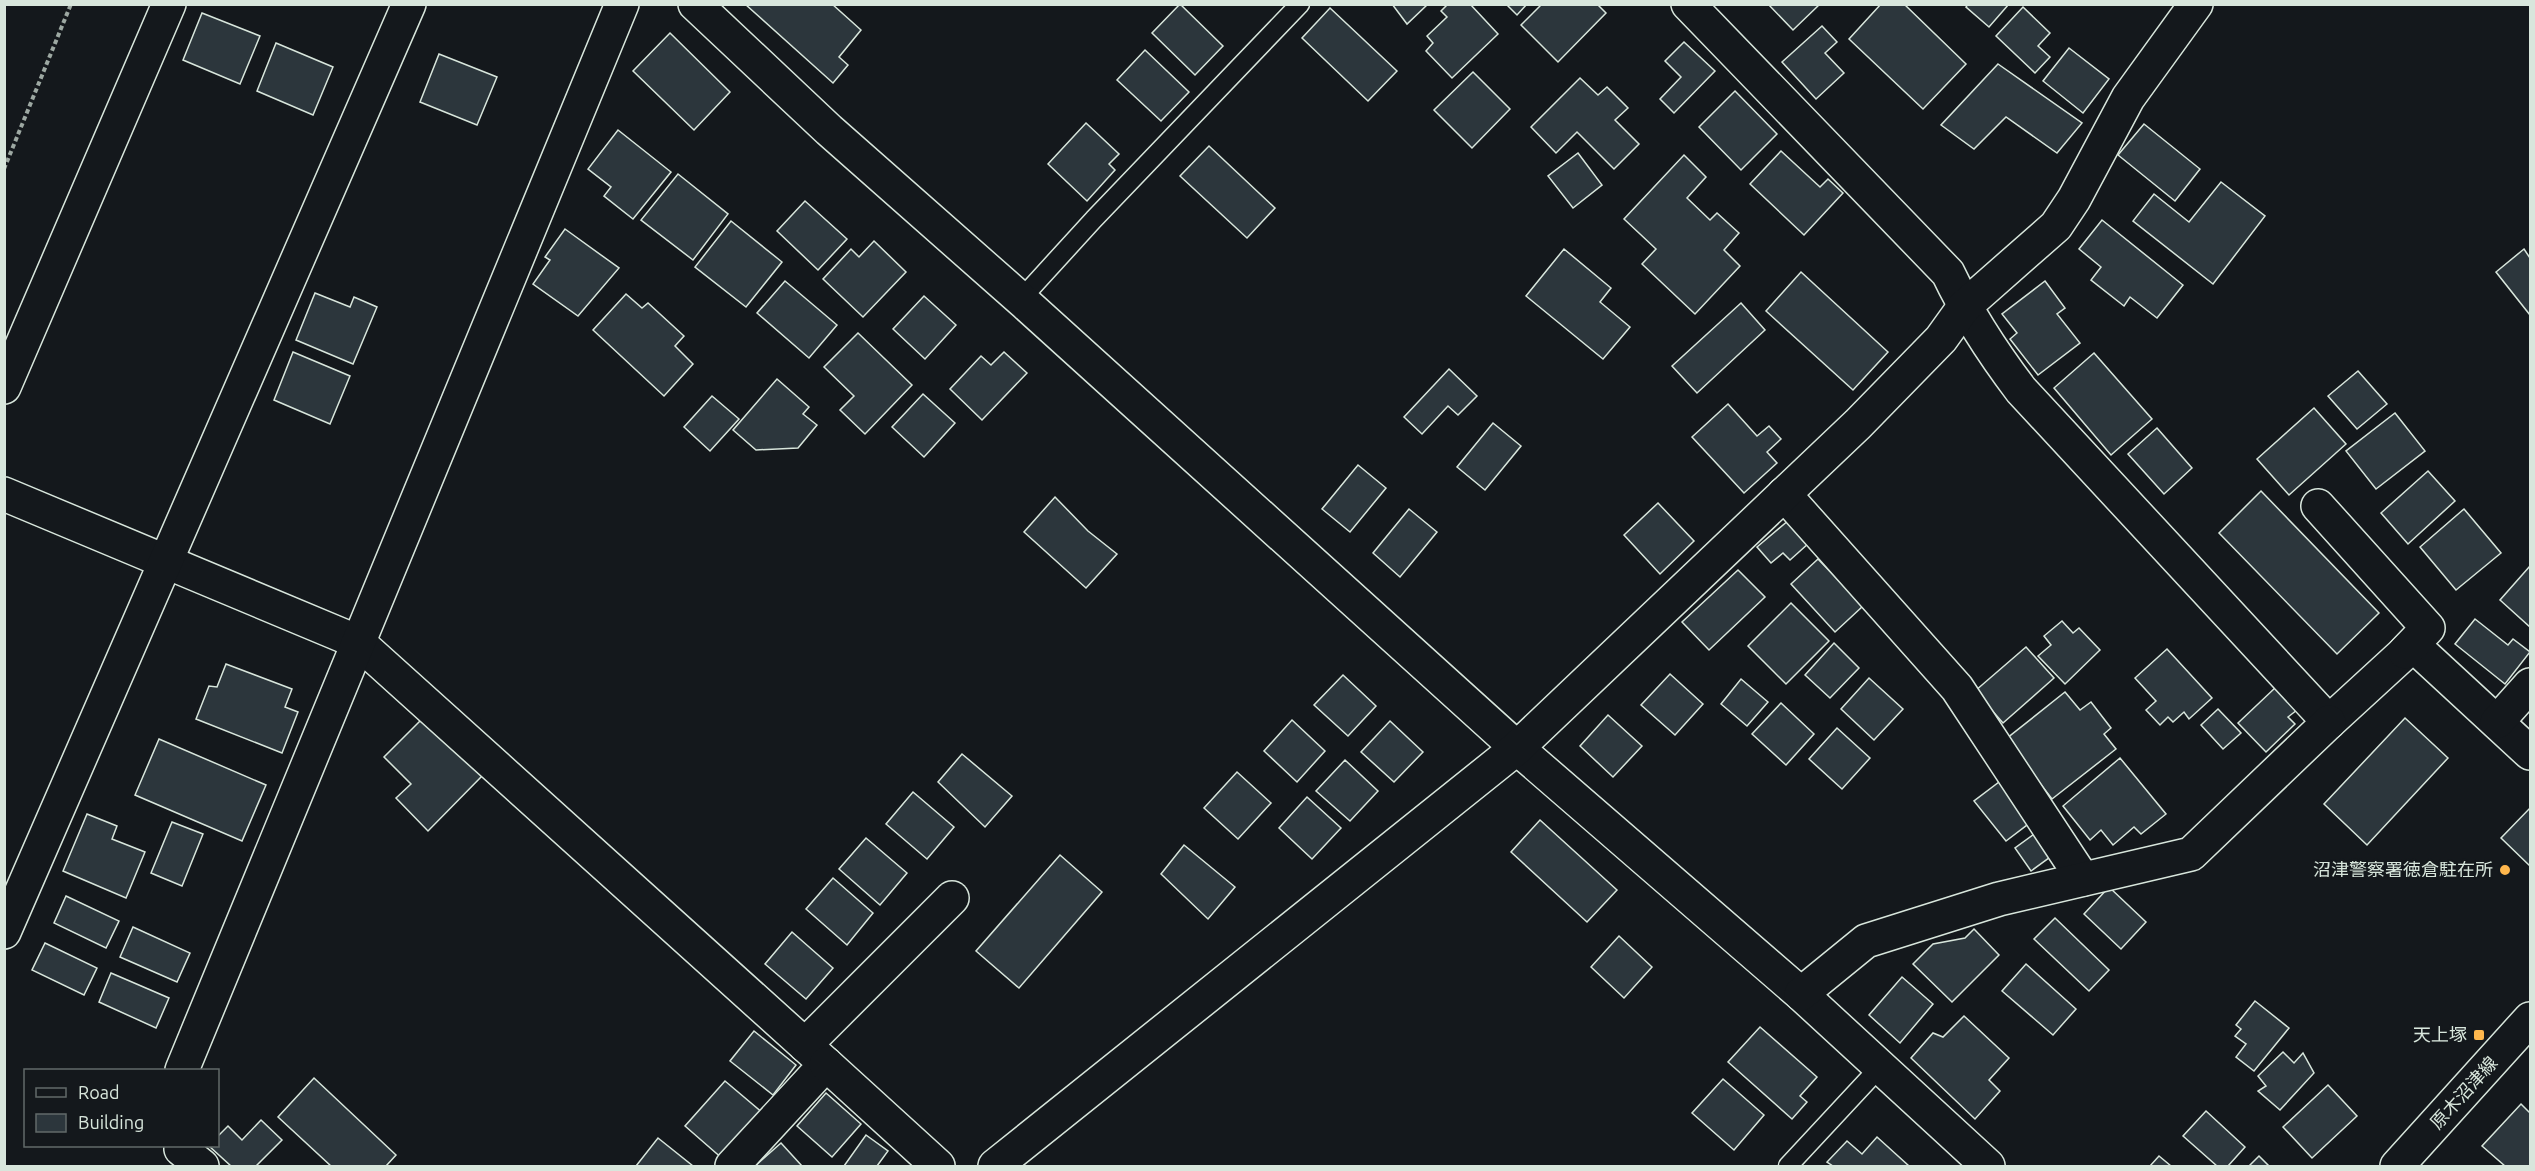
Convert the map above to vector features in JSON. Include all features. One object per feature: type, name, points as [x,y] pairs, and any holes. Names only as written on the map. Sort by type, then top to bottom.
[{"type":"street","points":[[4,387],[169,4]]},
{"type":"street","points":[[4,932],[409,4]]},
{"type":"street","points":[[183,1069],[622,4]]},
{"type":"street","points":[[695,4],[829,130],[1021,299],[1517,748],[1801,994],[1988,1167]]},
{"type":"street","points":[[1688,4],[1948,273],[1964,307],[1992,351],[2021,390],[2329,722]]},
{"type":"street","points":[[995,1167],[1517,748],[1858,424],[1941,339],[1964,307],[2056,226],[2074,200],[2127,98],[2196,4]]},
{"type":"street","points":[[4,494],[358,642],[816,1054],[938,1167]]},
{"type":"street","points":[[1784,494],[1957,688],[2083,879]]},
{"type":"street","points":[[2318,506],[2428,628],[2405,652]]},
{"type":"street","points":[[1801,994],[1866,941],[1999,899],[2191,854],[2413,645],[2530,753]]},
{"type":"street","points":[[2497,722],[2530,685]]},
{"type":"street","points":[[732,1167],[816,1054],[952,898]]},
{"type":"street","name":"原木沼津線","points":[[2397,1167],[2530,1019]]},
{"type":"lane","points":[[1021,299],[1101,211],[1300,4]]},
{"type":"lane","points":[[1788,1167],[1880,1067]]},
{"type":"path","points":[[4,169],[71,4]]},
{"type":"building","points":[[745,4],[832,4],[861,30],[839,57],[848,65],[833,83]]},
{"type":"building","points":[[1180,4],[1223,46],[1195,75],[1152,33]]},
{"type":"building","points":[[1392,4],[1428,4],[1407,24]]},
{"type":"building","points":[[1448,4],[1470,4],[1498,34],[1452,78],[1426,51],[1433,43],[1427,36],[1447,17],[1441,11]]},
{"type":"building","points":[[1506,4],[1527,4],[1517,15]]},
{"type":"building","points":[[1542,4],[1597,4],[1606,13],[1558,62],[1521,25]]},
{"type":"building","points":[[1768,4],[1820,4],[1793,30]]},
{"type":"building","points":[[1881,4],[1904,4],[1966,64],[1923,109],[1849,39]]},
{"type":"building","points":[[1968,4],[2009,4],[1989,27],[1966,7]]},
{"type":"building","points":[[2023,7],[2050,33],[2038,46],[2050,57],[2035,73],[1996,36]]},
{"type":"building","points":[[1330,8],[1397,71],[1368,101],[1302,38]]},
{"type":"building","points":[[202,13],[260,36],[240,84],[183,60]]},
{"type":"building","points":[[1822,26],[1837,42],[1825,53],[1844,73],[1816,99],[1782,62]]},
{"type":"building","points":[[670,33],[730,92],[694,130],[633,71]]},
{"type":"building","points":[[1684,42],[1715,71],[1674,113],[1660,99],[1681,77],[1665,61]]},
{"type":"building","points":[[276,43],[333,67],[313,115],[257,91]]},
{"type":"building","points":[[2069,48],[2109,79],[2083,113],[2043,81]]},
{"type":"building","points":[[1145,50],[1189,92],[1161,121],[1117,80]]},
{"type":"building","points":[[439,54],[497,77],[477,125],[420,102]]},
{"type":"building","points":[[1998,64],[2082,123],[2057,153],[2006,117],[1974,149],[1941,125]]},
{"type":"building","points":[[1473,72],[1510,109],[1472,148],[1434,110]]},
{"type":"building","points":[[1580,78],[1598,95],[1607,87],[1628,108],[1615,120],[1639,144],[1614,169],[1577,132],[1556,153],[1531,127]]},
{"type":"building","points":[[1735,91],[1777,134],[1741,170],[1699,127]]},
{"type":"building","points":[[1086,123],[1119,154],[1109,164],[1115,170],[1087,201],[1048,164]]},
{"type":"building","points":[[2144,124],[2200,169],[2175,201],[2118,155]]},
{"type":"building","points":[[618,130],[671,172],[633,219],[604,196],[611,187],[588,169]]},
{"type":"building","points":[[1209,146],[1275,208],[1247,238],[1180,176]]},
{"type":"building","points":[[1781,151],[1820,187],[1828,179],[1843,193],[1804,235],[1750,184]]},
{"type":"building","points":[[1578,153],[1602,185],[1573,208],[1548,176]]},
{"type":"building","points":[[1684,155],[1706,177],[1687,198],[1710,220],[1717,213],[1739,233],[1724,250],[1740,266],[1695,314],[1642,264],[1656,249],[1624,219]]},
{"type":"building","points":[[678,174],[728,214],[693,260],[641,220]]},
{"type":"building","points":[[2221,182],[2265,216],[2213,284],[2133,221],[2154,194],[2189,222]]},
{"type":"building","points":[[805,201],[847,239],[818,270],[777,231]]},
{"type":"building","points":[[2102,220],[2183,285],[2157,318],[2130,297],[2124,306],[2091,280],[2101,267],[2079,249]]},
{"type":"building","points":[[731,221],[782,262],[746,307],[695,267]]},
{"type":"building","points":[[565,229],[619,268],[578,316],[533,284],[550,260],[545,257]]},
{"type":"building","points":[[874,241],[906,272],[863,317],[823,279],[851,249],[859,257]]},
{"type":"building","points":[[1564,249],[1611,288],[1600,302],[1630,327],[1603,359],[1526,296]]},
{"type":"building","points":[[2524,249],[2530,258],[2530,315],[2496,272]]},
{"type":"building","points":[[1801,272],[1888,352],[1853,390],[1766,311]]},
{"type":"building","points":[[785,281],[837,325],[809,358],[757,313]]},
{"type":"building","points":[[2045,281],[2065,308],[2057,314],[2080,343],[2038,375],[2010,339],[2017,333],[2002,314]]},
{"type":"building","points":[[315,293],[350,307],[354,297],[377,307],[353,364],[296,340]]},
{"type":"building","points":[[626,294],[642,308],[648,303],[684,336],[675,346],[693,364],[664,396],[593,330]]},
{"type":"building","points":[[924,296],[956,325],[925,359],[893,329]]},
{"type":"building","points":[[1741,303],[1765,330],[1697,393],[1672,366]]},
{"type":"building","points":[[858,333],[912,385],[865,434],[840,410],[854,396],[824,367]]},
{"type":"building","points":[[293,352],[350,376],[330,424],[274,400]]},
{"type":"building","points":[[1004,352],[1027,373],[982,420],[950,389],[981,356],[991,365]]},
{"type":"building","points":[[2094,353],[2152,419],[2111,455],[2054,388]]},
{"type":"building","points":[[1449,369],[1477,396],[1458,415],[1448,406],[1422,434],[1404,417]]},
{"type":"building","points":[[2358,371],[2387,404],[2357,429],[2328,396]]},
{"type":"building","points":[[777,379],[809,407],[803,414],[817,425],[798,448],[756,450],[733,430]]},
{"type":"building","points":[[923,394],[955,423],[924,457],[892,427]]},
{"type":"building","points":[[712,396],[739,419],[710,451],[684,427]]},
{"type":"building","points":[[1728,404],[1757,436],[1769,426],[1781,439],[1767,452],[1777,463],[1744,493],[1692,437]]},
{"type":"building","points":[[2314,408],[2346,444],[2289,495],[2257,459]]},
{"type":"building","points":[[2395,413],[2425,451],[2376,489],[2346,451]]},
{"type":"building","points":[[1493,423],[1521,446],[1485,490],[1457,467]]},
{"type":"building","points":[[2157,428],[2192,468],[2164,494],[2128,454]]},
{"type":"building","points":[[1358,465],[1386,488],[1350,532],[1322,509]]},
{"type":"building","points":[[2428,471],[2455,501],[2408,544],[2381,513]]},
{"type":"building","points":[[2261,491],[2379,613],[2337,654],[2219,533]]},
{"type":"building","points":[[1055,497],[1088,531],[1117,554],[1086,588],[1024,532]]},
{"type":"building","points":[[1658,503],[1694,541],[1660,574],[1624,535]]},
{"type":"building","points":[[1409,509],[1437,532],[1400,577],[1373,553]]},
{"type":"building","points":[[2464,509],[2501,553],[2456,590],[2420,547]]},
{"type":"building","points":[[1789,520],[1809,543],[1790,560],[1783,553],[1771,563],[1757,547]]},
{"type":"building","points":[[1818,559],[1863,606],[1835,632],[1791,584]]},
{"type":"building","points":[[2530,566],[2530,627],[2500,600]]},
{"type":"building","points":[[1738,570],[1765,597],[1709,650],[1682,622]]},
{"type":"building","points":[[1791,603],[1829,641],[1786,684],[1748,646]]},
{"type":"building","points":[[2475,619],[2508,645],[2513,639],[2530,652],[2505,684],[2455,644]]},
{"type":"building","points":[[2062,621],[2073,633],[2079,628],[2100,650],[2065,684],[2038,656],[2051,645],[2044,636]]},
{"type":"building","points":[[1834,643],[1859,668],[1830,698],[1805,675]]},
{"type":"building","points":[[2026,647],[2054,678],[2003,723],[1975,691]]},
{"type":"building","points":[[2167,649],[2212,698],[2189,719],[2184,712],[2173,722],[2168,717],[2160,725],[2146,710],[2156,701],[2135,678]]},
{"type":"building","points":[[226,664],[292,689],[285,707],[298,712],[282,753],[196,719],[209,686],[217,687]]},
{"type":"building","points":[[1670,674],[1703,704],[1675,735],[1641,705]]},
{"type":"building","points":[[1343,675],[1376,706],[1348,736],[1314,705]]},
{"type":"building","points":[[1869,678],[1903,709],[1874,740],[1841,709]]},
{"type":"building","points":[[1741,679],[1768,702],[1747,726],[1721,704]]},
{"type":"building","points":[[2276,687],[2297,710],[2288,717],[2295,724],[2266,752],[2238,723]]},
{"type":"building","points":[[2065,692],[2080,710],[2091,702],[2111,728],[2104,734],[2116,749],[2052,799],[2006,739]]},
{"type":"building","points":[[1781,703],[1814,734],[1786,765],[1752,734]]},
{"type":"building","points":[[2218,709],[2241,733],[2223,749],[2201,725]]},
{"type":"building","points":[[1608,715],[1642,746],[1613,777],[1580,746]]},
{"type":"building","points":[[423,718],[482,776],[428,831],[396,798],[411,784],[384,757]]},
{"type":"building","points":[[2405,718],[2448,758],[2367,845],[2324,804]]},
{"type":"building","points":[[1292,720],[1325,751],[1297,782],[1264,751]]},
{"type":"building","points":[[1390,721],[1423,752],[1394,782],[1361,752]]},
{"type":"building","points":[[1837,728],[1870,758],[1842,789],[1809,759]]},
{"type":"building","points":[[159,739],[266,785],[242,841],[135,795]]},
{"type":"building","points":[[962,754],[1012,796],[985,827],[938,782]]},
{"type":"building","points":[[2120,758],[2166,814],[2141,834],[2134,827],[2113,845],[2101,830],[2090,840],[2063,806]]},
{"type":"building","points":[[1345,760],[1378,791],[1350,821],[1316,791]]},
{"type":"building","points":[[1237,772],[1271,803],[1238,839],[1204,808]]},
{"type":"building","points":[[2003,779],[2035,819],[2006,841],[1974,801]]},
{"type":"building","points":[[913,792],[954,827],[927,859],[886,824]]},
{"type":"building","points":[[1307,797],[1341,828],[1312,859],[1279,828]]},
{"type":"building","points":[[2530,808],[2530,866],[2501,838]]},
{"type":"building","points":[[87,814],[117,826],[112,839],[145,852],[126,898],[63,871]]},
{"type":"building","points":[[1540,820],[1617,890],[1587,922],[1511,852]]},
{"type":"building","points":[[172,822],[203,834],[182,886],[151,873]]},
{"type":"building","points":[[2041,829],[2057,852],[2031,871],[2015,848]]},
{"type":"building","points":[[866,838],[907,873],[880,905],[839,869]]},
{"type":"building","points":[[1184,845],[1235,887],[1208,919],[1161,874]]},
{"type":"building","points":[[1060,855],[1102,892],[1019,988],[976,951]]},
{"type":"building","points":[[833,878],[873,913],[847,945],[806,909]]},
{"type":"building","points":[[2109,887],[2146,922],[2121,949],[2084,914]]},
{"type":"building","points":[[66,896],[119,921],[106,948],[54,923]]},
{"type":"building","points":[[2055,918],[2109,970],[2089,991],[2034,939]]},
{"type":"building","points":[[133,927],[190,953],[177,982],[120,957]]},
{"type":"building","points":[[1974,929],[1999,955],[1952,1002],[1913,964],[1933,944],[1965,938]]},
{"type":"building","points":[[792,932],[833,968],[806,999],[765,964]]},
{"type":"building","points":[[1619,936],[1652,967],[1624,998],[1591,967]]},
{"type":"building","points":[[45,943],[97,968],[84,995],[32,970]]},
{"type":"building","points":[[2026,964],[2076,1009],[2053,1035],[2002,991]]},
{"type":"building","points":[[111,973],[169,998],[156,1028],[99,1002]]},
{"type":"building","points":[[1902,977],[1933,1004],[1900,1043],[1869,1015]]},
{"type":"building","points":[[2255,1001],[2289,1028],[2254,1071],[2236,1057],[2246,1044],[2235,1036],[2241,1029],[2236,1025]]},
{"type":"building","points":[[1964,1016],[2009,1058],[1989,1080],[2000,1091],[1975,1119],[1911,1058],[1933,1033],[1943,1037]]},
{"type":"building","points":[[1760,1027],[1817,1077],[1800,1096],[1807,1102],[1792,1119],[1728,1062]]},
{"type":"building","points":[[754,1031],[796,1065],[773,1095],[730,1061]]},
{"type":"building","points":[[2283,1052],[2294,1063],[2303,1053],[2314,1073],[2280,1110],[2258,1091],[2266,1086],[2258,1076]]},
{"type":"building","points":[[314,1078],[396,1155],[386,1166],[331,1166],[278,1117]]},
{"type":"building","points":[[1723,1079],[1764,1115],[1734,1150],[1692,1113]]},
{"type":"building","points":[[725,1081],[764,1114],[724,1160],[685,1126]]},
{"type":"building","points":[[2328,1085],[2357,1116],[2312,1158],[2283,1127]]},
{"type":"building","points":[[826,1093],[861,1124],[832,1157],[797,1126]]},
{"type":"building","points":[[2521,1104],[2530,1113],[2530,1166],[2505,1166],[2482,1146]]},
{"type":"building","points":[[2206,1111],[2245,1147],[2228,1166],[2217,1166],[2183,1136]]},
{"type":"building","points":[[261,1120],[282,1140],[256,1166],[231,1166],[210,1147],[219,1147],[219,1135],[228,1126],[242,1140]]},
{"type":"building","points":[[866,1135],[888,1151],[877,1166],[844,1166]]},
{"type":"building","points":[[1877,1137],[1909,1166],[1833,1166],[1827,1162],[1847,1141],[1862,1154]]},
{"type":"building","points":[[658,1138],[693,1166],[636,1166]]},
{"type":"building","points":[[781,1143],[802,1166],[755,1166]]},
{"type":"building","points":[[2159,1156],[2171,1166],[2150,1166]]},
{"type":"building","points":[[2259,1156],[2269,1166],[2249,1166]]},
{"type":"place","name":"沼津警察署徳倉駐在所","points":[[2505,870]]},
{"type":"place","name":"天上塚","points":[[2479,1035]]}]
